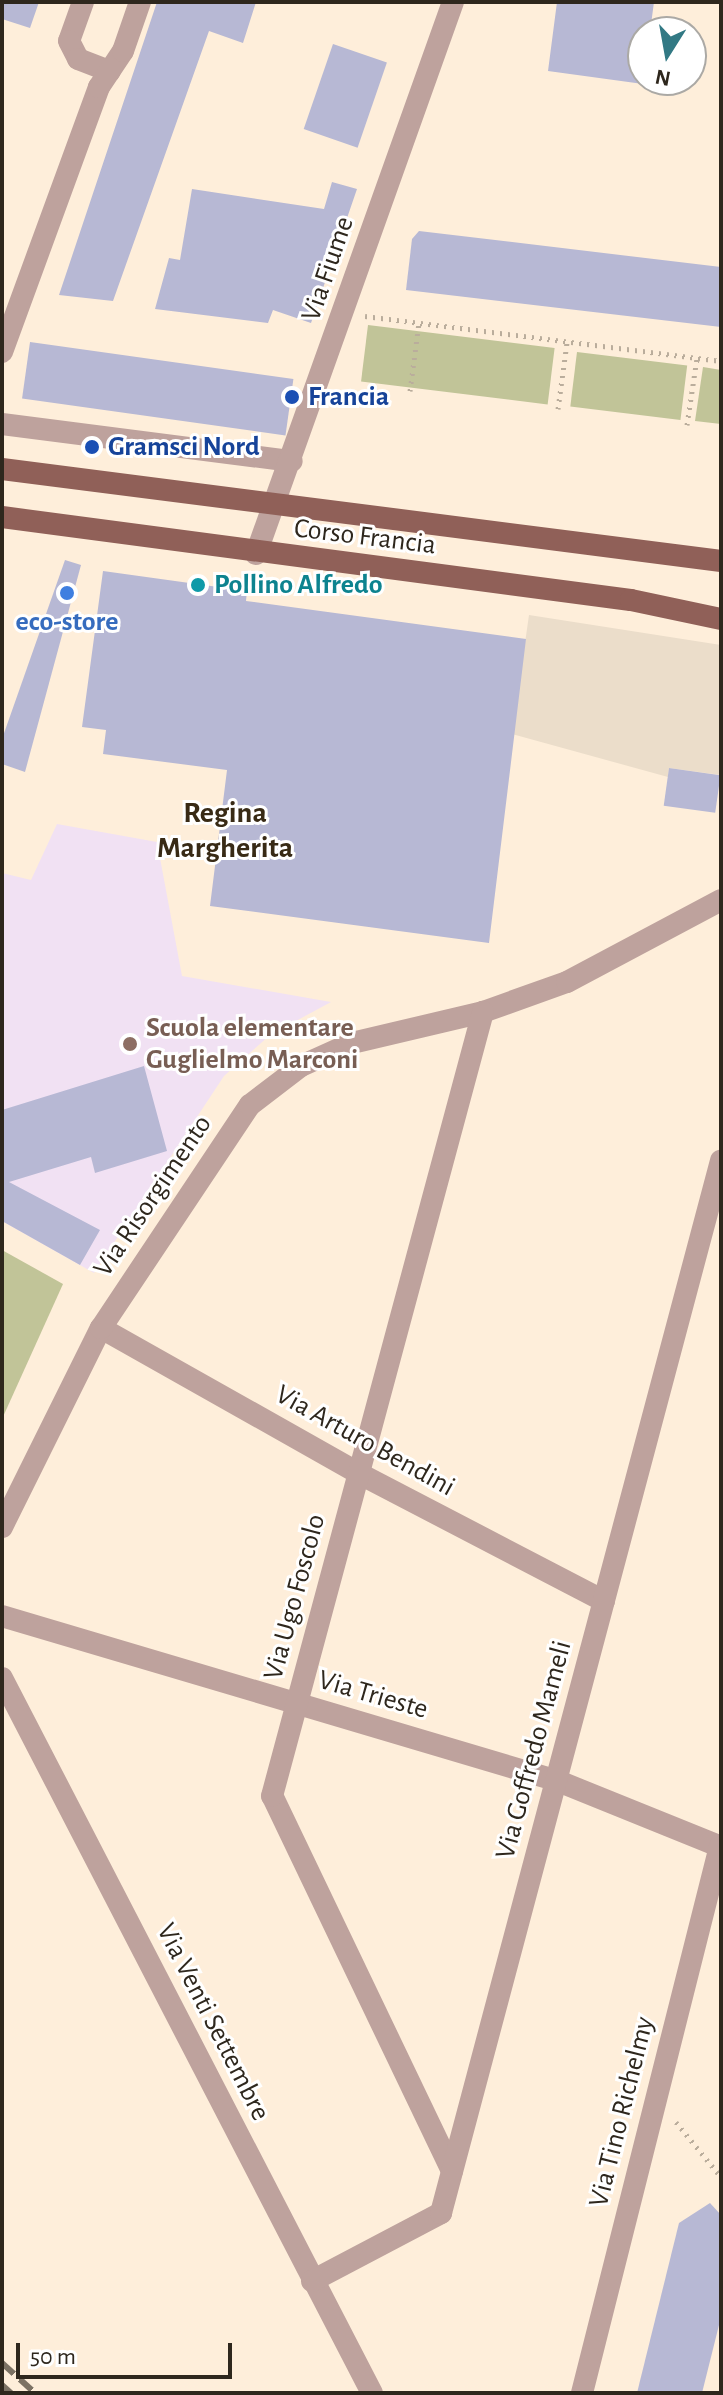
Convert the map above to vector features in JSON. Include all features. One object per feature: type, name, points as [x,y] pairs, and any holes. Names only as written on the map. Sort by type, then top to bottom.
[{"type":"main road","name":"Corso Francia","points":[[2,469],[721,561]]},
{"type":"main road","name":"Corso Francia","points":[[2,517],[256,554],[631,600],[721,619]]},
{"type":"street","points":[[83,2],[69,41],[78,59],[110,71]]},
{"type":"street","points":[[2,352],[110,71],[140,2]]},
{"type":"street","name":"Via Fiume","points":[[256,554],[292,461],[453,2]]},
{"type":"street","points":[[2,424],[292,461]]},
{"type":"street","name":"Via Risorgimento","points":[[2,1527],[101,1328],[250,1105],[301,1066],[352,1043],[483,1012],[567,982],[721,900]]},
{"type":"street","name":"Via Ugo Foscolo","points":[[452,2171],[272,1796],[483,1012]]},
{"type":"street","name":"Via Goffredo Mameli","points":[[312,2281],[441,2213],[721,1161]]},
{"type":"street","name":"Via Arturo Bendini","points":[[101,1328],[360,1474],[604,1601]]},
{"type":"street","name":"Via Trieste","points":[[2,1616],[558,1781],[720,1846]]},
{"type":"street","name":"Via Venti Settembre","points":[[2,1678],[372,2393]]},
{"type":"street","name":"Via Tino Richelmy","points":[[582,2393],[720,1846]]},
{"type":"path","points":[[358,329],[363,316],[721,361]]},
{"type":"path","points":[[410,391],[419,323]]},
{"type":"path","points":[[558,409],[567,342]]},
{"type":"path","points":[[687,425],[697,358]]},
{"type":"path","points":[[657,2101],[721,2177]]},
{"type":"shaded area","points":[[529,615],[721,645],[721,775],[669,768],[668,777],[512,734]]},
{"type":"shaded area","name":"Scuola elementare Guglielmo Marconi","points":[[57,824],[157,842],[182,976],[331,1002],[270,1035],[224,1076],[94,1273],[2,1221],[2,873],[31,880]]},
{"type":"green space","points":[[368,325],[555,348],[548,404],[361,382]]},
{"type":"green space","points":[[577,352],[687,366],[680,420],[570,407]]},
{"type":"green space","points":[[703,367],[721,370],[721,424],[695,421]]},
{"type":"green space","points":[[2,1250],[63,1284],[2,1419]]},
{"type":"building","points":[[2,2],[39,2],[30,28],[2,19]]},
{"type":"building","points":[[157,2],[256,2],[243,43],[209,31],[113,301],[59,295]]},
{"type":"building","points":[[557,2],[654,2],[652,16],[627,16],[627,82],[548,71]]},
{"type":"building","points":[[333,44],[387,63],[358,148],[304,129]]},
{"type":"building","points":[[332,182],[357,189],[311,323],[273,310],[268,323],[155,309],[169,258],[180,260],[192,189],[324,209]]},
{"type":"building","points":[[419,231],[721,267],[721,327],[406,290],[412,239]]},
{"type":"building","points":[[30,342],[293,379],[285,435],[22,398]]},
{"type":"building","points":[[65,560],[81,565],[25,772],[2,764],[2,739]]},
{"type":"building","points":[[103,571],[247,591],[246,601],[526,639],[489,943],[210,906],[227,770],[103,754],[106,730],[82,727]]},
{"type":"building","points":[[669,768],[720,775],[715,813],[664,806]]},
{"type":"building","points":[[144,1066],[167,1151],[95,1173],[91,1157],[9,1182],[100,1230],[80,1265],[2,1221],[2,1110]]},
{"type":"building","points":[[710,2203],[721,2215],[721,2317],[702,2393],[637,2393],[679,2223]]},
{"type":"railway","points":[[2,2363],[35,2393]]},
{"type":"railway","points":[[2,2385],[11,2393]]},
{"type":"place","name":"Francia","points":[[292,397]]},
{"type":"place","name":"Gramsci Nord","points":[[92,447]]},
{"type":"place","name":"Pollino Alfredo","points":[[198,585]]},
{"type":"place","name":"eco-store","points":[[67,593]]},
{"type":"place","name":"Scuola elementare Guglielmo Marconi","points":[[130,1044]]},
{"type":"district","name":"Regina Margherita","points":[[225,830]]}]
